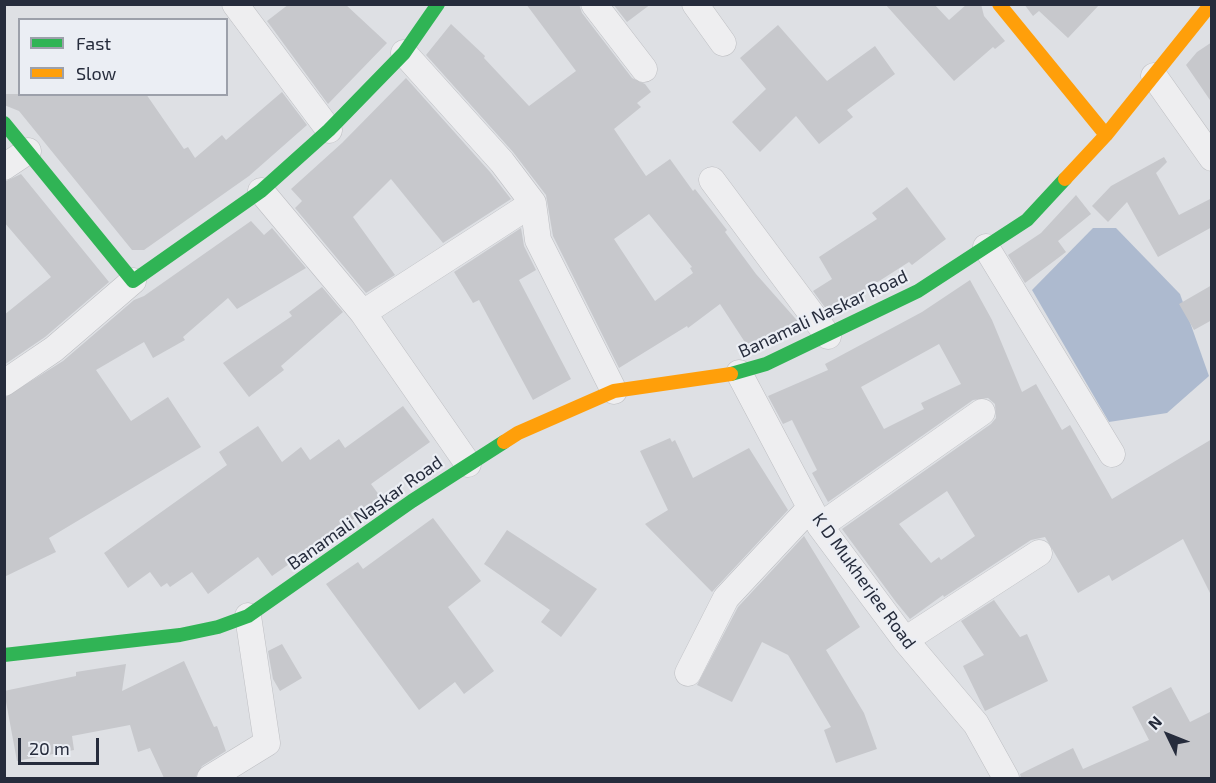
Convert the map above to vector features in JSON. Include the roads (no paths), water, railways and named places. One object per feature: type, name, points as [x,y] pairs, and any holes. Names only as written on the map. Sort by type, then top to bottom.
[{"type":"street","points":[[235,4],[329,130]]},
{"type":"street","points":[[4,383],[54,349],[133,281],[261,191],[329,130],[404,53],[438,4]]},
{"type":"street","points":[[594,4],[644,69]]},
{"type":"street","points":[[695,4],[723,43]]},
{"type":"street","points":[[999,4],[1106,135]]},
{"type":"street","name":"Banamali Naskar Road","points":[[4,655],[180,635],[218,627],[248,616],[468,464],[518,433],[614,391],[739,373],[766,364],[918,291],[1027,220],[1106,135],[1210,10]]},
{"type":"street","points":[[404,53],[502,162],[532,203],[538,240],[614,391]]},
{"type":"street","points":[[1155,76],[1212,158]]},
{"type":"street","points":[[4,123],[133,281]]},
{"type":"street","points":[[4,167],[28,151]]},
{"type":"street","points":[[712,180],[828,336]]},
{"type":"street","points":[[261,191],[363,314],[468,464]]},
{"type":"street","points":[[363,314],[532,203]]},
{"type":"street","points":[[986,247],[1112,454]]},
{"type":"street","name":"K D Mukherjee Road","points":[[739,373],[815,517],[905,640],[976,724],[1006,778]]},
{"type":"street","points":[[688,673],[726,598],[815,517],[982,412]]},
{"type":"street","points":[[905,640],[1039,553]]},
{"type":"street","points":[[210,778],[267,743],[248,616]]},
{"type":"water","points":[[1093,228],[1116,228],[1180,294],[1209,376],[1167,413],[1109,422],[1032,290]]}]
